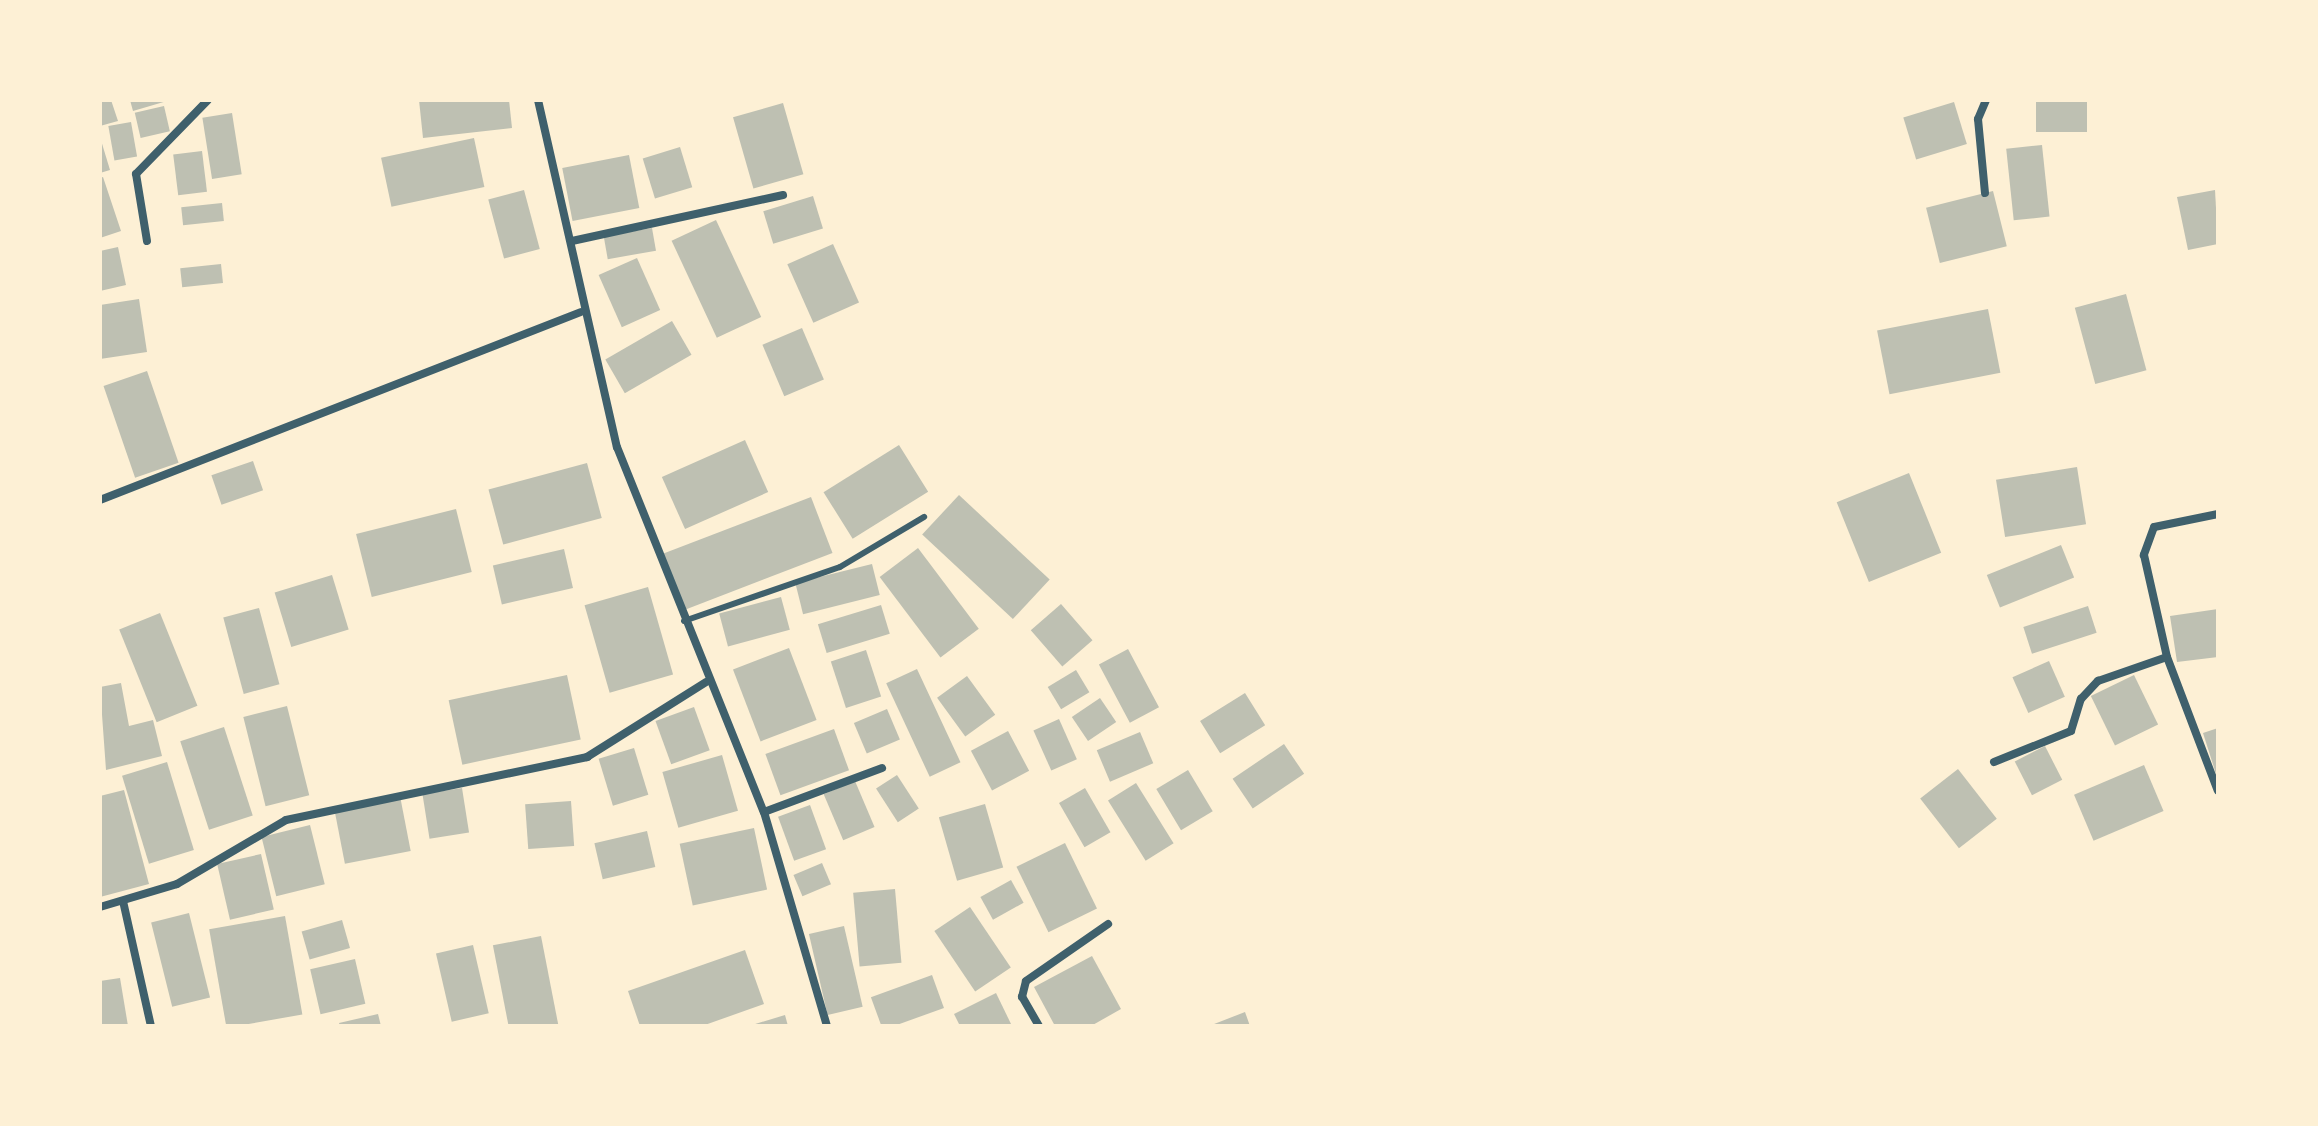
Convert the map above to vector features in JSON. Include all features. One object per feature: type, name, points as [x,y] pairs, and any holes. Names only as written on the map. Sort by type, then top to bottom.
[{"type":"street","points":[[147,241],[136,174],[208,100]]},
{"type":"street","points":[[538,100],[572,241],[581,312],[617,447],[706,682],[764,812],[827,1026]]},
{"type":"street","points":[[1985,193],[1978,119],[1986,100]]},
{"type":"street","points":[[572,241],[783,195]]},
{"type":"street","points":[[100,500],[581,312]]},
{"type":"street","points":[[2218,514],[2154,527],[2144,555],[2167,657],[2218,791]]},
{"type":"street","points":[[1994,762],[2066,736],[2098,681],[2167,657]]},
{"type":"street","points":[[100,907],[177,884],[296,816],[587,757],[706,682]]},
{"type":"street","points":[[764,812],[882,768]]},
{"type":"street","points":[[123,901],[151,1026]]},
{"type":"street","points":[[1039,1026],[1022,997],[1026,981],[1108,924]]},
{"type":"lane","points":[[684,621],[840,567],[924,517]]},
{"type":"building","points":[[100,100],[111,100],[118,121],[100,126]]},
{"type":"building","points":[[130,100],[167,100],[167,101],[133,111]]},
{"type":"building","points":[[419,100],[509,100],[512,128],[423,138]]},
{"type":"building","points":[[2036,100],[2087,100],[2087,132],[2036,132]]},
{"type":"building","points":[[1954,102],[1967,144],[1916,160],[1903,117]]},
{"type":"building","points":[[783,103],[803,174],[753,188],[733,117]]},
{"type":"building","points":[[164,106],[170,131],[141,138],[135,113]]},
{"type":"building","points":[[232,113],[242,174],[212,179],[202,118]]},
{"type":"building","points":[[131,122],[137,156],[114,160],[108,126]]},
{"type":"building","points":[[100,137],[110,170],[100,173]]},
{"type":"building","points":[[474,138],[484,187],[391,207],[381,158]]},
{"type":"building","points":[[2042,145],[2050,217],[2014,220],[2006,149]]},
{"type":"building","points":[[680,147],[692,187],[655,199],[643,158]]},
{"type":"building","points":[[202,151],[207,192],[178,195],[173,155]]},
{"type":"building","points":[[629,155],[639,208],[573,221],[562,168]]},
{"type":"building","points":[[103,177],[121,231],[100,238],[100,178]]},
{"type":"building","points":[[524,190],[540,249],[504,258],[488,200]]},
{"type":"building","points":[[2215,190],[2218,244],[2188,250],[2177,197]]},
{"type":"building","points":[[1993,191],[2007,246],[1940,263],[1926,208]]},
{"type":"building","points":[[813,196],[823,229],[773,244],[763,211]]},
{"type":"building","points":[[222,203],[224,221],[183,225],[181,207]]},
{"type":"building","points":[[716,220],[761,317],[717,338],[672,241]]},
{"type":"building","points":[[652,228],[656,251],[608,259],[604,237]]},
{"type":"building","points":[[833,244],[859,302],[813,323],[787,264]]},
{"type":"building","points":[[118,247],[126,285],[100,291],[100,251]]},
{"type":"building","points":[[637,258],[660,310],[622,327],[599,275]]},
{"type":"building","points":[[221,264],[223,283],[182,287],[180,268]]},
{"type":"building","points":[[2126,294],[2146,370],[2095,384],[2075,308]]},
{"type":"building","points":[[139,299],[147,352],[100,359],[100,305]]},
{"type":"building","points":[[1988,309],[2000,373],[1889,394],[1877,331]]},
{"type":"building","points":[[672,321],[692,355],[625,393],[605,360]]},
{"type":"building","points":[[802,328],[824,380],[784,396],[762,345]]},
{"type":"building","points":[[147,371],[179,463],[135,478],[104,386]]},
{"type":"building","points":[[745,440],[768,492],[685,529],[662,477]]},
{"type":"building","points":[[899,445],[928,492],[853,539],[824,492]]},
{"type":"building","points":[[253,461],[263,490],[221,505],[211,475]]},
{"type":"building","points":[[587,463],[602,518],[503,544],[488,489]]},
{"type":"building","points":[[2077,467],[2086,524],[2005,537],[1996,480]]},
{"type":"building","points":[[1909,473],[1941,553],[1869,582],[1837,502]]},
{"type":"building","points":[[959,495],[1050,580],[1013,619],[922,534]]},
{"type":"building","points":[[811,497],[833,553],[685,610],[663,554]]},
{"type":"building","points":[[456,509],[472,572],[372,597],[356,534]]},
{"type":"building","points":[[2061,545],[2074,577],[2000,607],[1987,575]]},
{"type":"building","points":[[918,548],[979,629],[940,658],[880,577]]},
{"type":"building","points":[[564,549],[573,588],[502,604],[493,565]]},
{"type":"building","points":[[872,564],[880,595],[803,614],[795,583]]},
{"type":"building","points":[[332,575],[349,630],[291,647],[275,593]]},
{"type":"building","points":[[648,587],[673,674],[610,693],[585,605]]},
{"type":"building","points":[[781,597],[790,630],[728,646],[719,614]]},
{"type":"building","points":[[1061,604],[1092,640],[1062,666],[1031,630]]},
{"type":"building","points":[[881,605],[890,634],[827,653],[818,624]]},
{"type":"building","points":[[2088,606],[2097,633],[2032,654],[2023,627]]},
{"type":"building","points":[[259,608],[279,684],[244,694],[223,618]]},
{"type":"building","points":[[2218,609],[2218,657],[2177,662],[2170,616]]},
{"type":"building","points":[[160,613],[197,706],[157,722],[119,629]]},
{"type":"building","points":[[789,648],[817,720],[761,741],[733,670]]},
{"type":"building","points":[[1128,649],[1159,707],[1130,723],[1099,664]]},
{"type":"building","points":[[866,650],[881,697],[846,708],[831,661]]},
{"type":"building","points":[[2049,661],[2065,697],[2028,713],[2012,677]]},
{"type":"building","points":[[917,669],[961,762],[930,777],[886,683]]},
{"type":"building","points":[[1076,670],[1089,692],[1061,709],[1048,687]]},
{"type":"building","points":[[567,675],[581,740],[462,765],[449,700]]},
{"type":"building","points":[[2134,675],[2158,724],[2115,745],[2091,696]]},
{"type":"building","points":[[967,676],[995,715],[965,737],[937,698]]},
{"type":"building","points":[[121,683],[129,726],[153,720],[162,756],[106,770],[100,687]]},
{"type":"building","points":[[1245,693],[1265,725],[1220,753],[1200,721]]},
{"type":"building","points":[[1100,698],[1116,722],[1088,741],[1072,717]]},
{"type":"building","points":[[287,706],[309,795],[266,806],[243,717]]},
{"type":"building","points":[[694,707],[710,750],[671,764],[655,721]]},
{"type":"building","points":[[887,709],[900,739],[867,753],[854,723]]},
{"type":"building","points":[[1059,719],[1077,759],[1051,771],[1033,730]]},
{"type":"building","points":[[224,727],[253,815],[209,830],[180,741]]},
{"type":"building","points":[[2218,728],[2218,777],[2217,777],[2203,733]]},
{"type":"building","points":[[834,729],[849,770],[780,795],[765,754]]},
{"type":"building","points":[[1008,731],[1029,771],[992,790],[971,751]]},
{"type":"building","points":[[1140,732],[1153,763],[1110,782],[1097,750]]},
{"type":"building","points":[[1284,744],[1304,774],[1253,809],[1233,779]]},
{"type":"building","points":[[2045,746],[2062,780],[2032,795],[2015,761]]},
{"type":"building","points":[[634,748],[648,795],[613,806],[599,759]]},
{"type":"building","points":[[722,755],[738,811],[678,828],[662,772]]},
{"type":"building","points":[[167,762],[194,850],[149,864],[122,776]]},
{"type":"building","points":[[2144,765],[2164,811],[2094,841],[2074,795]]},
{"type":"building","points":[[1958,769],[1997,819],[1959,848],[1920,799]]},
{"type":"building","points":[[1188,770],[1213,811],[1181,830],[1156,789]]},
{"type":"building","points":[[897,775],[919,809],[898,822],[876,789]]},
{"type":"building","points":[[855,781],[875,827],[843,840],[824,794]]},
{"type":"building","points":[[1136,783],[1174,843],[1146,861],[1108,800]]},
{"type":"building","points":[[462,788],[469,832],[430,839],[422,794]]},
{"type":"building","points":[[1085,788],[1110,832],[1085,847],[1059,803]]},
{"type":"building","points":[[124,790],[149,884],[100,897],[100,796]]},
{"type":"building","points":[[400,796],[411,851],[345,864],[334,809]]},
{"type":"building","points":[[571,801],[574,846],[528,849],[525,804]]},
{"type":"building","points":[[985,804],[1003,867],[957,881],[939,817]]},
{"type":"building","points":[[810,805],[826,849],[794,861],[778,817]]},
{"type":"building","points":[[310,825],[325,884],[276,896],[261,837]]},
{"type":"building","points":[[754,828],[767,890],[693,905],[680,844]]},
{"type":"building","points":[[647,831],[655,867],[603,879],[594,843]]},
{"type":"building","points":[[1065,843],[1097,909],[1048,932],[1016,867]]},
{"type":"building","points":[[261,854],[274,910],[230,920],[217,864]]},
{"type":"building","points":[[822,863],[831,884],[802,896],[793,875]]},
{"type":"building","points":[[1011,880],[1024,903],[993,920],[980,897]]},
{"type":"building","points":[[895,889],[901,963],[860,966],[853,893]]},
{"type":"building","points":[[970,907],[1011,968],[975,992],[934,931]]},
{"type":"building","points":[[189,913],[210,997],[172,1007],[151,922]]},
{"type":"building","points":[[285,916],[302,1014],[226,1026],[209,929]]},
{"type":"building","points":[[342,920],[350,948],[310,959],[302,932]]},
{"type":"building","points":[[844,926],[863,1007],[828,1015],[809,934]]},
{"type":"building","points":[[541,936],[558,1024],[509,1026],[493,945]]},
{"type":"building","points":[[473,945],[489,1013],[452,1022],[436,954]]},
{"type":"building","points":[[745,950],[764,1004],[702,1026],[640,1026],[628,991]]},
{"type":"building","points":[[1092,956],[1121,1009],[1091,1026],[1055,1026],[1034,987]]},
{"type":"building","points":[[355,959],[365,1004],[321,1014],[310,969]]},
{"type":"building","points":[[932,975],[944,1008],[894,1026],[881,1026],[871,997]]},
{"type":"building","points":[[120,978],[128,1026],[100,1026],[100,981]]},
{"type":"building","points":[[996,993],[1012,1026],[960,1026],[954,1014]]},
{"type":"building","points":[[1245,1012],[1250,1026],[1209,1026]]},
{"type":"building","points":[[378,1014],[381,1026],[340,1026],[339,1023]]},
{"type":"building","points":[[785,1015],[788,1026],[752,1026],[752,1025]]}]
